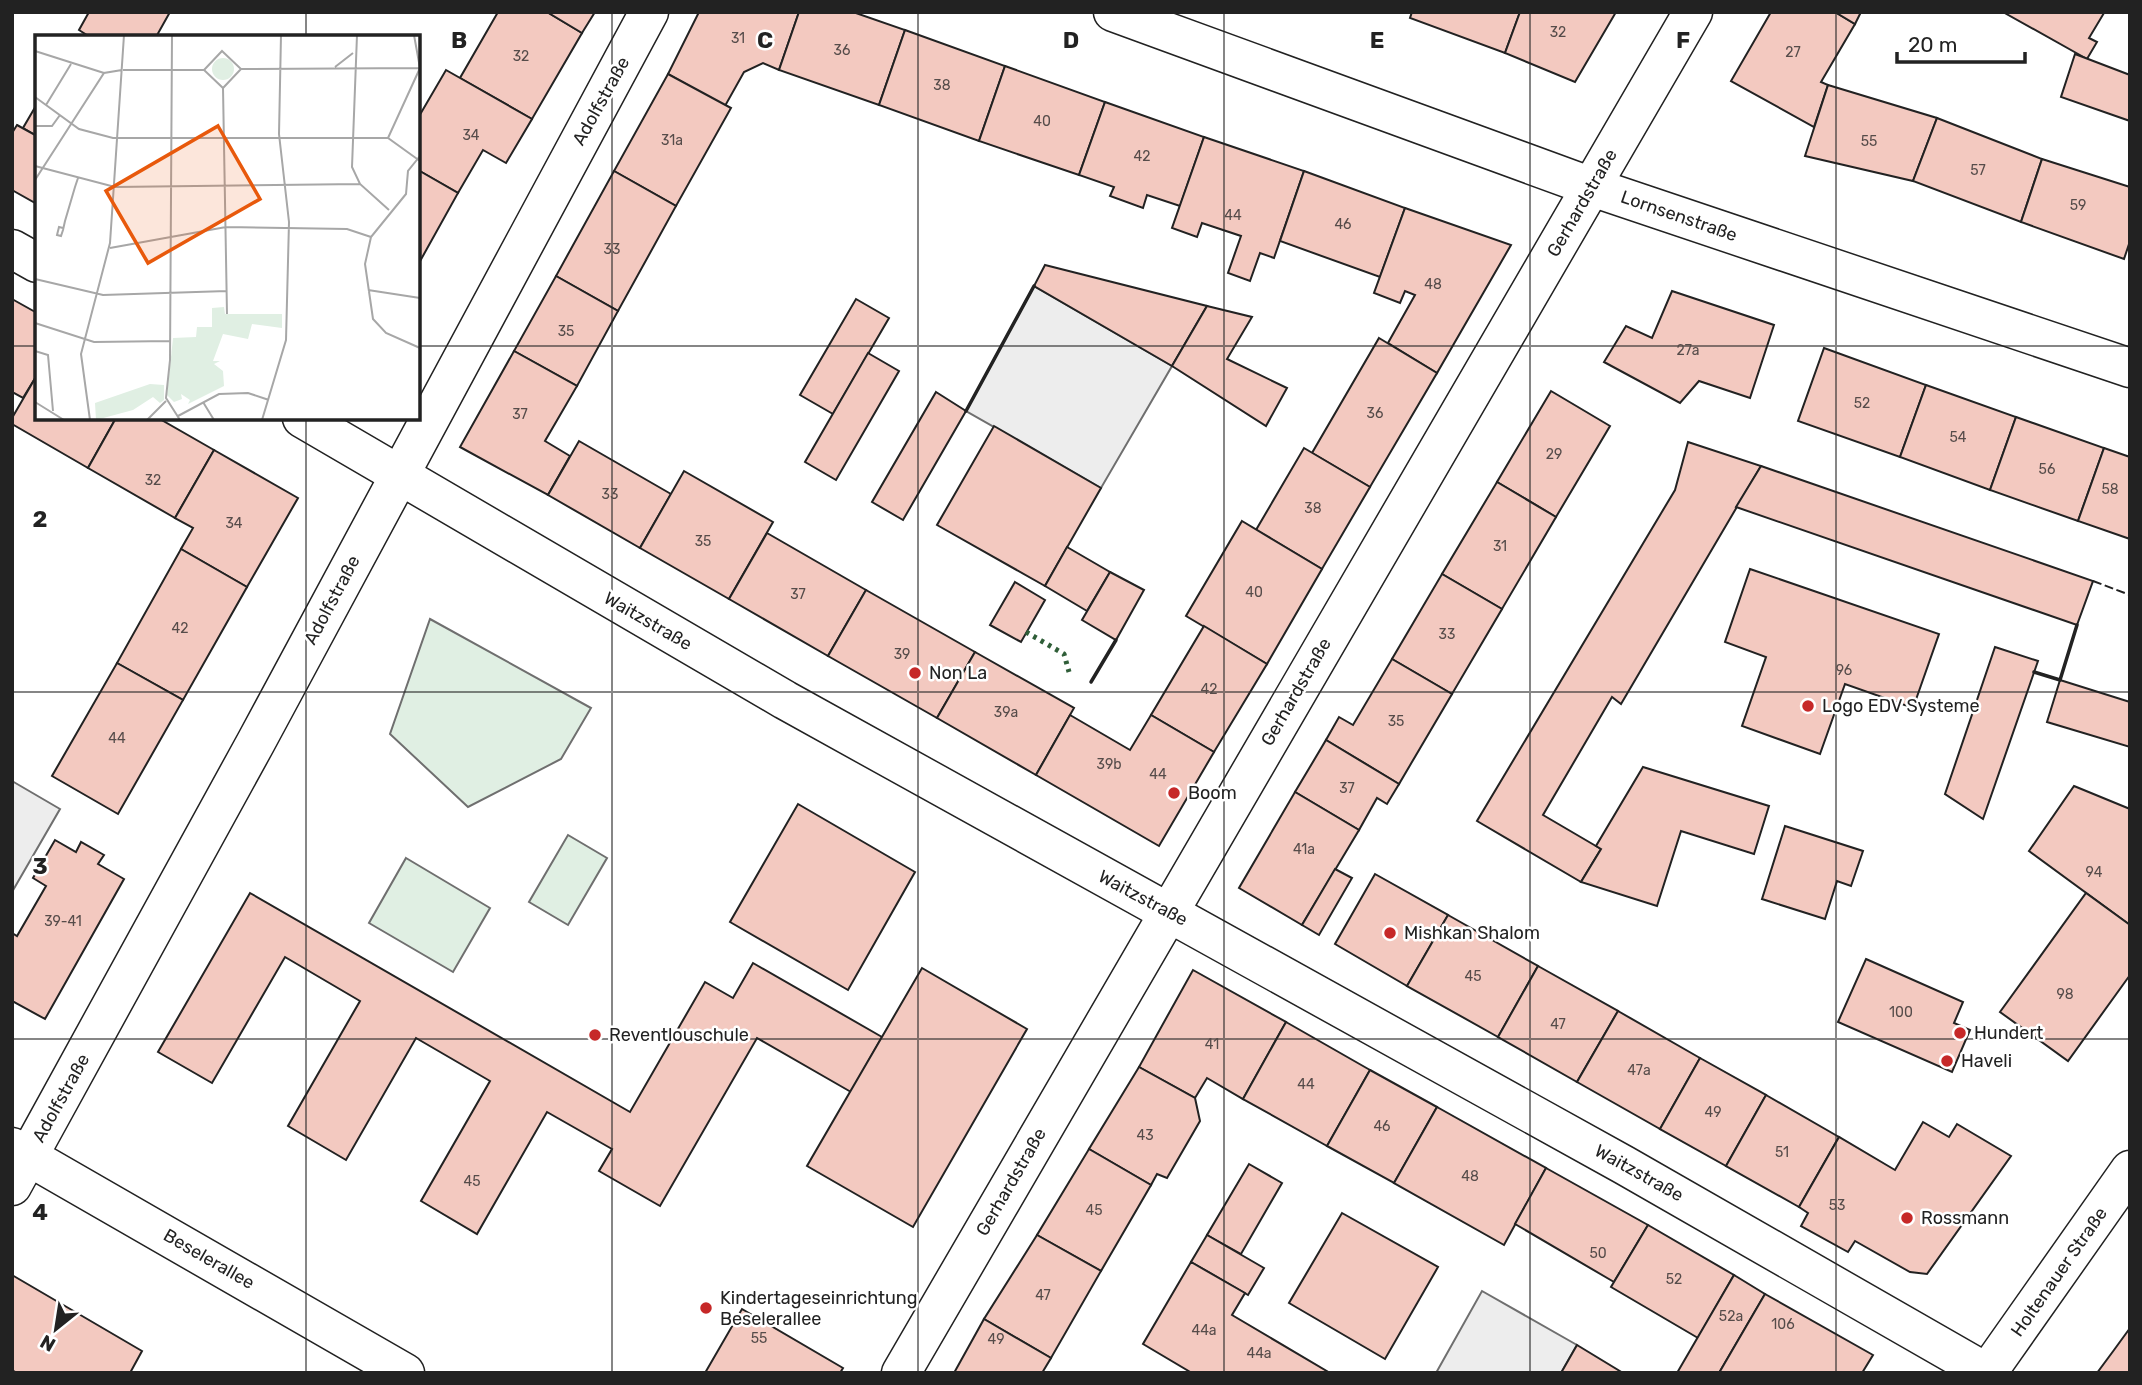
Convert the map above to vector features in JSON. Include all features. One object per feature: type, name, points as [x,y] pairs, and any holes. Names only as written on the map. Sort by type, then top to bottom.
[{"type":"street","name":"Adolfstraße","points":[[18,1163],[398,475],[649,12]]},
{"type":"street","name":"Lornsenstraße","points":[[1113,12],[1592,187],[2130,368]]},
{"type":"street","name":"Gerhardstraße","points":[[901,1373],[1167,911],[1693,12]]},
{"type":"street","points":[[12,249],[35,262]]},
{"type":"street","name":"Waitzstraße","points":[[305,420],[785,700],[1658,1184],[1987,1373]]},
{"type":"street","name":"Beselerallee","points":[[18,1163],[405,1373]]},
{"type":"street","name":"Holtenauer Straße","points":[[1987,1373],[2130,1170]]},
{"type":"green space","points":[[430,619],[591,708],[561,759],[468,807],[390,734]]},
{"type":"green space","points":[[568,835],[607,858],[568,925],[529,902]]},
{"type":"green space","points":[[406,858],[490,908],[453,972],[369,923]]},
{"type":"shaded area","points":[[1034,286],[1172,366],[1101,488],[966,411]]},
{"type":"shaded area","points":[[12,781],[60,809],[12,892]]},
{"type":"shaded area","points":[[1482,1291],[1577,1345],[1561,1373],[1436,1373]]},
{"type":"building","points":[[89,12],[170,12],[157,35],[87,35],[79,30]]},
{"type":"building","points":[[498,12],[547,12],[582,33],[532,119],[460,78]]},
{"type":"building","points":[[547,12],[595,12],[582,33]]},
{"type":"building","points":[[699,12],[799,12],[779,70],[763,63],[744,72],[725,106],[668,74]]},
{"type":"building","points":[[799,12],[853,12],[905,30],[879,105],[779,70]]},
{"type":"building","points":[[1412,12],[1520,12],[1505,53],[1410,18]]},
{"type":"building","points":[[1520,12],[1616,12],[1575,82],[1505,53]]},
{"type":"building","points":[[1771,12],[1835,12],[1855,24],[1821,82],[1828,85],[1814,127],[1731,81]]},
{"type":"building","points":[[1835,12],[1861,12],[1855,24]]},
{"type":"building","points":[[2003,12],[2104,13],[2089,38],[2097,42],[2087,59]]},
{"type":"building","points":[[905,30],[1005,66],[979,141],[879,105]]},
{"type":"building","points":[[2075,54],[2130,75],[2130,121],[2061,97]]},
{"type":"building","points":[[1005,66],[1105,102],[1079,175],[979,141]]},
{"type":"building","points":[[446,70],[532,119],[506,163],[483,150],[458,193],[420,171],[420,115]]},
{"type":"building","points":[[668,74],[731,108],[676,206],[614,171]]},
{"type":"building","points":[[1828,85],[1937,118],[1913,181],[1805,156]]},
{"type":"building","points":[[1105,102],[1204,137],[1180,206],[1147,195],[1143,208],[1110,196],[1114,187],[1079,175]]},
{"type":"building","points":[[35,107],[35,135],[23,128]]},
{"type":"building","points":[[1937,118],[2042,159],[2021,222],[1913,181]]},
{"type":"building","points":[[17,125],[35,135],[35,203],[12,190],[12,133]]},
{"type":"building","points":[[1204,137],[1304,171],[1274,258],[1260,253],[1250,281],[1228,273],[1241,236],[1202,223],[1197,237],[1172,228]]},
{"type":"building","points":[[2042,159],[2130,187],[2130,241],[2124,259],[2021,222]]},
{"type":"building","points":[[420,171],[458,193],[420,261]]},
{"type":"building","points":[[614,171],[676,206],[618,311],[556,276]]},
{"type":"building","points":[[1304,171],[1405,208],[1380,277],[1280,241]]},
{"type":"building","points":[[1405,208],[1511,245],[1437,373],[1388,343],[1415,295],[1405,291],[1400,303],[1374,293]]},
{"type":"building","points":[[1045,265],[1207,306],[1172,366],[1034,286]]},
{"type":"building","points":[[556,276],[618,311],[577,386],[514,351]]},
{"type":"building","points":[[1672,291],[1774,325],[1750,398],[1699,381],[1680,403],[1604,362],[1626,326],[1652,338]]},
{"type":"building","points":[[12,299],[35,312],[35,378],[23,398],[12,392]]},
{"type":"building","points":[[856,299],[889,318],[833,414],[800,395]]},
{"type":"building","points":[[1207,306],[1252,317],[1227,359],[1287,388],[1266,426],[1172,366]]},
{"type":"building","points":[[1379,338],[1437,373],[1370,487],[1312,453]]},
{"type":"building","points":[[1824,348],[1926,385],[1900,457],[1798,421]]},
{"type":"building","points":[[514,351],[577,386],[545,441],[570,456],[548,495],[460,447]]},
{"type":"building","points":[[868,353],[899,371],[836,480],[805,462]]},
{"type":"building","points":[[35,378],[35,420],[115,420],[88,468],[12,424],[12,418]]},
{"type":"building","points":[[1926,385],[2016,417],[1990,490],[1900,457]]},
{"type":"building","points":[[1551,391],[1610,426],[1556,517],[1497,482]]},
{"type":"building","points":[[936,392],[966,411],[903,520],[872,502]]},
{"type":"building","points":[[2016,417],[2104,448],[2078,521],[1990,490]]},
{"type":"building","points":[[115,420],[162,420],[214,450],[175,518],[88,468]]},
{"type":"building","points":[[994,426],[1101,488],[1045,586],[937,525]]},
{"type":"building","points":[[579,441],[671,494],[640,548],[548,495]]},
{"type":"building","points":[[1688,442],[1761,466],[1621,704],[1612,697],[1543,815],[1601,849],[1581,882],[1477,821],[1675,490]]},
{"type":"building","points":[[1304,448],[1370,487],[1322,569],[1256,530]]},
{"type":"building","points":[[2104,448],[2130,457],[2130,539],[2078,521]]},
{"type":"building","points":[[214,450],[298,498],[247,587],[181,549],[193,528],[175,518]]},
{"type":"building","points":[[1761,466],[2093,581],[2077,625],[1736,507]]},
{"type":"building","points":[[684,471],[773,522],[729,599],[640,548]]},
{"type":"building","points":[[1497,482],[1556,517],[1502,609],[1442,574]]},
{"type":"building","points":[[1242,521],[1322,569],[1267,664],[1186,616]]},
{"type":"building","points":[[767,533],[866,590],[828,656],[729,599]]},
{"type":"building","points":[[1067,547],[1110,572],[1087,611],[1045,586]]},
{"type":"building","points":[[181,549],[247,587],[183,700],[117,663]]},
{"type":"building","points":[[1750,569],[1939,634],[1913,708],[1845,684],[1820,754],[1742,726],[1766,657],[1725,642]]},
{"type":"building","points":[[1110,572],[1144,590],[1116,640],[1082,620]]},
{"type":"building","points":[[1442,574],[1502,609],[1452,694],[1392,659]]},
{"type":"building","points":[[1015,582],[1045,600],[1021,642],[990,625]]},
{"type":"building","points":[[866,590],[975,652],[937,718],[828,656]]},
{"type":"building","points":[[1204,626],[1267,664],[1214,752],[1151,715]]},
{"type":"building","points":[[1995,647],[2038,661],[1983,819],[1945,794]]},
{"type":"building","points":[[975,652],[1074,708],[1036,775],[937,718]]},
{"type":"building","points":[[1392,659],[1452,694],[1399,784],[1326,740],[1339,717],[1353,725]]},
{"type":"building","points":[[117,663],[183,700],[118,814],[52,776]]},
{"type":"building","points":[[2060,680],[2130,702],[2130,747],[2047,722]]},
{"type":"building","points":[[1070,715],[1130,750],[1151,715],[1214,752],[1159,846],[1036,775]]},
{"type":"building","points":[[1326,740],[1399,784],[1387,804],[1377,798],[1359,830],[1295,792]]},
{"type":"building","points":[[1643,767],[1769,806],[1754,854],[1681,831],[1657,906],[1581,882],[1601,849],[1596,846]]},
{"type":"building","points":[[2074,786],[2130,809],[2130,925],[2029,851]]},
{"type":"building","points":[[1295,792],[1359,830],[1302,925],[1239,888]]},
{"type":"building","points":[[798,804],[915,872],[848,990],[730,922]]},
{"type":"building","points":[[1785,826],[1863,851],[1851,886],[1837,881],[1825,919],[1762,899]]},
{"type":"building","points":[[55,840],[76,852],[81,842],[104,855],[98,864],[124,879],[45,1019],[12,1001],[12,933],[17,936],[46,886],[33,878]]},
{"type":"building","points":[[1335,869],[1352,878],[1319,935],[1302,925]]},
{"type":"building","points":[[1375,874],[1448,915],[1407,986],[1335,944]]},
{"type":"building","points":[[250,893],[630,1112],[705,982],[733,998],[753,963],[882,1037],[851,1092],[757,1038],[660,1206],[599,1171],[612,1149],[547,1112],[477,1234],[421,1201],[490,1081],[416,1038],[346,1160],[288,1126],[360,1001],[285,957],[212,1083],[158,1052]]},
{"type":"building","points":[[2086,893],[2130,925],[2130,975],[2068,1061],[2000,1012]]},
{"type":"building","points":[[1448,915],[1538,966],[1498,1037],[1407,986]]},
{"type":"building","points":[[1866,959],[1963,1002],[1954,1023],[1970,1030],[1952,1072],[1838,1022]]},
{"type":"building","points":[[1538,966],[1618,1011],[1577,1082],[1498,1037]]},
{"type":"building","points":[[922,968],[1027,1029],[913,1227],[807,1166]]},
{"type":"building","points":[[1193,970],[1286,1022],[1243,1099],[1207,1078],[1195,1098],[1139,1067]]},
{"type":"building","points":[[1618,1011],[1700,1058],[1660,1129],[1577,1082]]},
{"type":"building","points":[[1286,1022],[1370,1070],[1327,1146],[1243,1099]]},
{"type":"building","points":[[1700,1058],[1766,1095],[1726,1166],[1660,1129]]},
{"type":"building","points":[[1139,1067],[1195,1098],[1200,1121],[1167,1178],[1157,1174],[1151,1185],[1089,1149]]},
{"type":"building","points":[[1370,1070],[1437,1107],[1394,1183],[1327,1146]]},
{"type":"building","points":[[1766,1095],[1839,1137],[1799,1207],[1726,1166]]},
{"type":"building","points":[[1437,1107],[1546,1168],[1504,1245],[1394,1183]]},
{"type":"building","points":[[1923,1122],[1949,1137],[1957,1124],[2011,1156],[1927,1274],[1910,1272],[1855,1241],[1848,1252],[1801,1226],[1808,1213],[1799,1207],[1839,1137],[1895,1170]]},
{"type":"building","points":[[1089,1149],[1151,1185],[1101,1271],[1037,1235]]},
{"type":"building","points":[[1249,1164],[1282,1183],[1241,1254],[1207,1235]]},
{"type":"building","points":[[1546,1168],[1648,1225],[1614,1282],[1515,1224]]},
{"type":"building","points":[[1342,1213],[1438,1267],[1385,1359],[1289,1303]]},
{"type":"building","points":[[1648,1225],[1734,1275],[1698,1338],[1611,1287]]},
{"type":"building","points":[[1037,1235],[1101,1271],[1051,1358],[984,1319]]},
{"type":"building","points":[[1207,1235],[1264,1268],[1248,1295],[1191,1262]]},
{"type":"building","points":[[1191,1262],[1245,1293],[1232,1315],[1330,1373],[1192,1373],[1143,1344]]},
{"type":"building","points":[[12,1275],[142,1351],[130,1373],[17,1373],[12,1370]]},
{"type":"building","points":[[1734,1275],[1765,1294],[1719,1373],[1677,1373]]},
{"type":"building","points":[[1765,1294],[1873,1355],[1862,1373],[1719,1373]]},
{"type":"building","points":[[742,1309],[843,1368],[840,1373],[705,1373]]},
{"type":"building","points":[[984,1319],[1051,1358],[1042,1373],[954,1373]]},
{"type":"building","points":[[2130,1328],[2130,1373],[2097,1373],[2114,1350]]},
{"type":"building","points":[[1577,1345],[1623,1373],[1561,1373]]},
{"type":"hedge","points":[[1026,632],[1064,654],[1069,672]]},
{"type":"fence","points":[[2093,581],[2130,595]]},
{"type":"wall","points":[[966,411],[1034,286]]},
{"type":"wall","points":[[2034,672],[2060,680],[2077,625]]},
{"type":"wall","points":[[1091,682],[1116,640]]},
{"type":"place","name":"Non La","points":[[915,673]]},
{"type":"place","name":"Logo EDV Systeme","points":[[1808,706]]},
{"type":"place","name":"Boom","points":[[1174,793]]},
{"type":"place","name":"Mishkan Shalom","points":[[1390,933]]},
{"type":"place","name":"Hundert","points":[[1960,1033]]},
{"type":"place","name":"Reventlouschule","points":[[595,1035]]},
{"type":"place","name":"Haveli","points":[[1947,1061]]},
{"type":"place","name":"Rossmann","points":[[1907,1218]]},
{"type":"place","name":"Kindertageseinrichtung Beselerallee","points":[[706,1308]]}]
